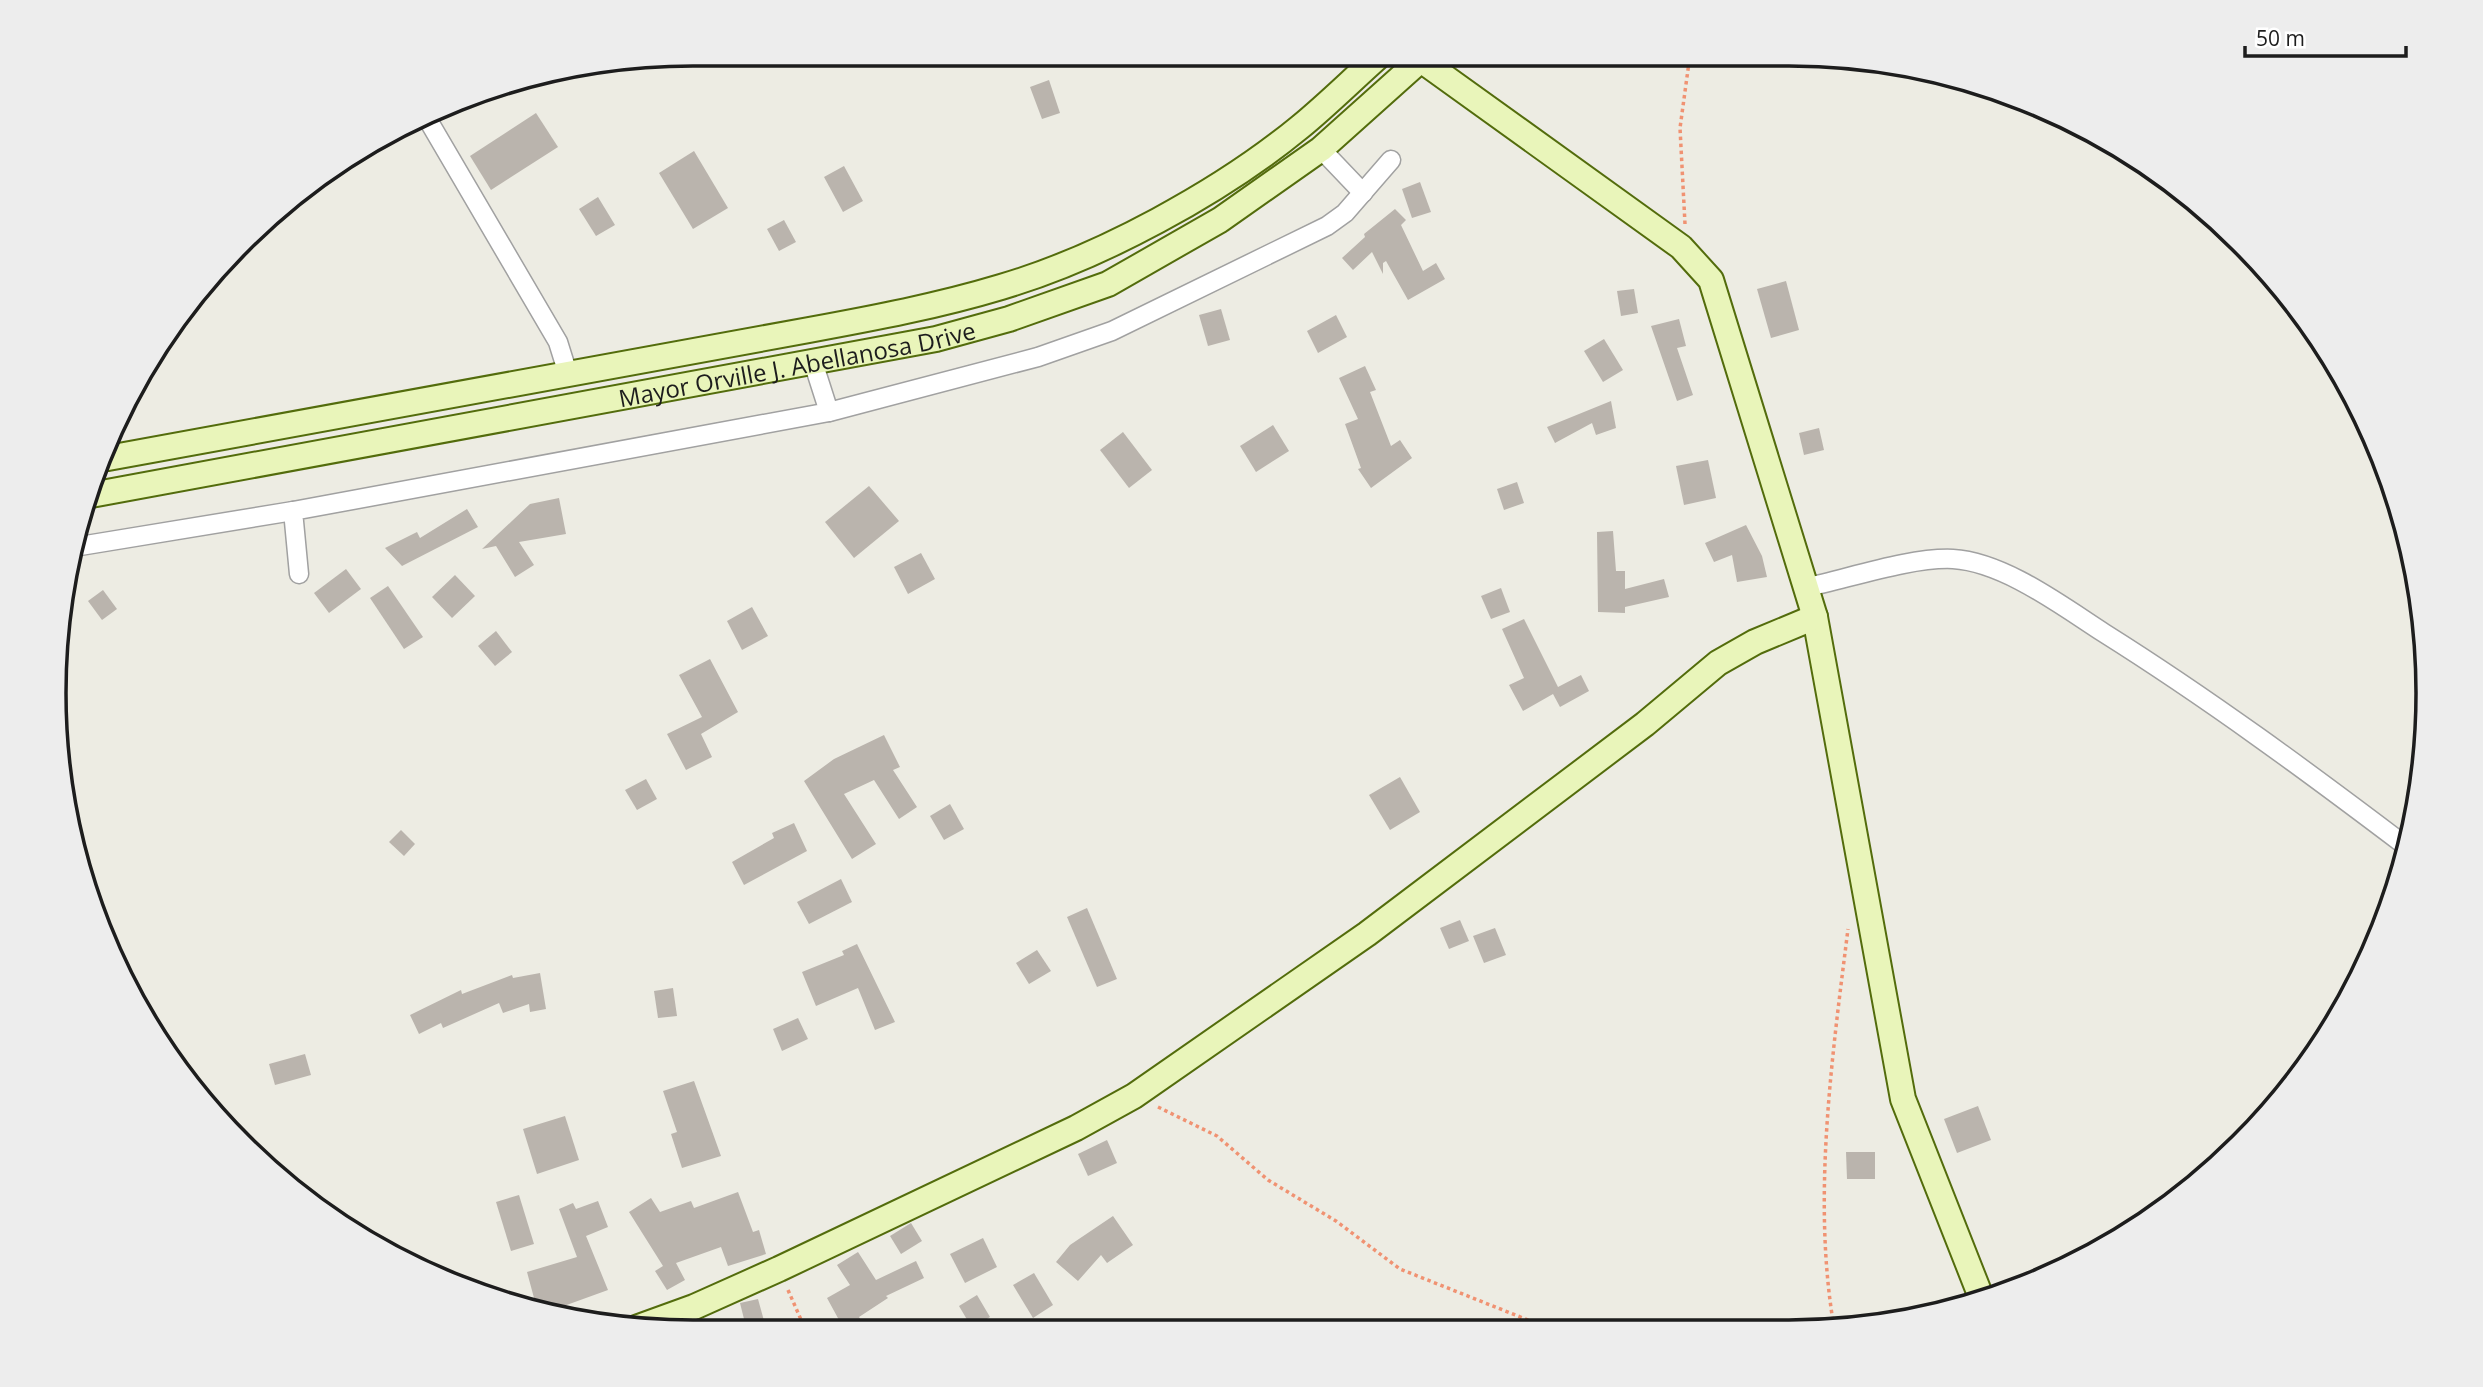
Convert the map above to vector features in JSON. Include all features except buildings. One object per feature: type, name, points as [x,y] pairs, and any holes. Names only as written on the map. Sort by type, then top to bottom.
[{"type":"street","name":"Mayor Orville J. Abellanosa Drive","points":[[113,457],[922,308],[1004,286],[1092,252],[1202,195],[1300,127],[1368,66]]},
{"type":"street","name":"Mayor Orville J. Abellanosa Drive","points":[[100,493],[936,339],[1009,319],[1108,284],[1220,220],[1321,149],[1411,66]]},
{"type":"street","points":[[1433,66],[1681,247],[1704,269],[1711,280],[1808,587],[1903,1099],[1979,1291]]},
{"type":"street","points":[[431,124],[558,342],[568,374]]},
{"type":"street","points":[[1321,149],[1363,193]]},
{"type":"street","points":[[85,545],[293,511],[829,412],[1038,357],[1112,331],[1327,226],[1363,193],[1391,160]]},
{"type":"street","points":[[813,362],[829,412]]},
{"type":"street","points":[[293,511],[299,574]]},
{"type":"street","points":[[1808,587],[1933,559],[1976,563],[2003,573],[2057,602],[2184,683],[2398,841]]},
{"type":"street","points":[[660,1319],[779,1269],[1076,1128],[1134,1096],[1367,934],[1645,724],[1718,663],[1755,642],[1815,617]]},
{"type":"path","points":[[1681,247],[1685,222],[1680,128],[1688,66]]},
{"type":"path","points":[[1833,1319],[1825,1276],[1828,1124],[1849,920]]},
{"type":"path","points":[[1134,1096],[1217,1136],[1268,1180],[1336,1221],[1400,1269],[1528,1320]]},
{"type":"path","points":[[779,1269],[801,1320]]}]
